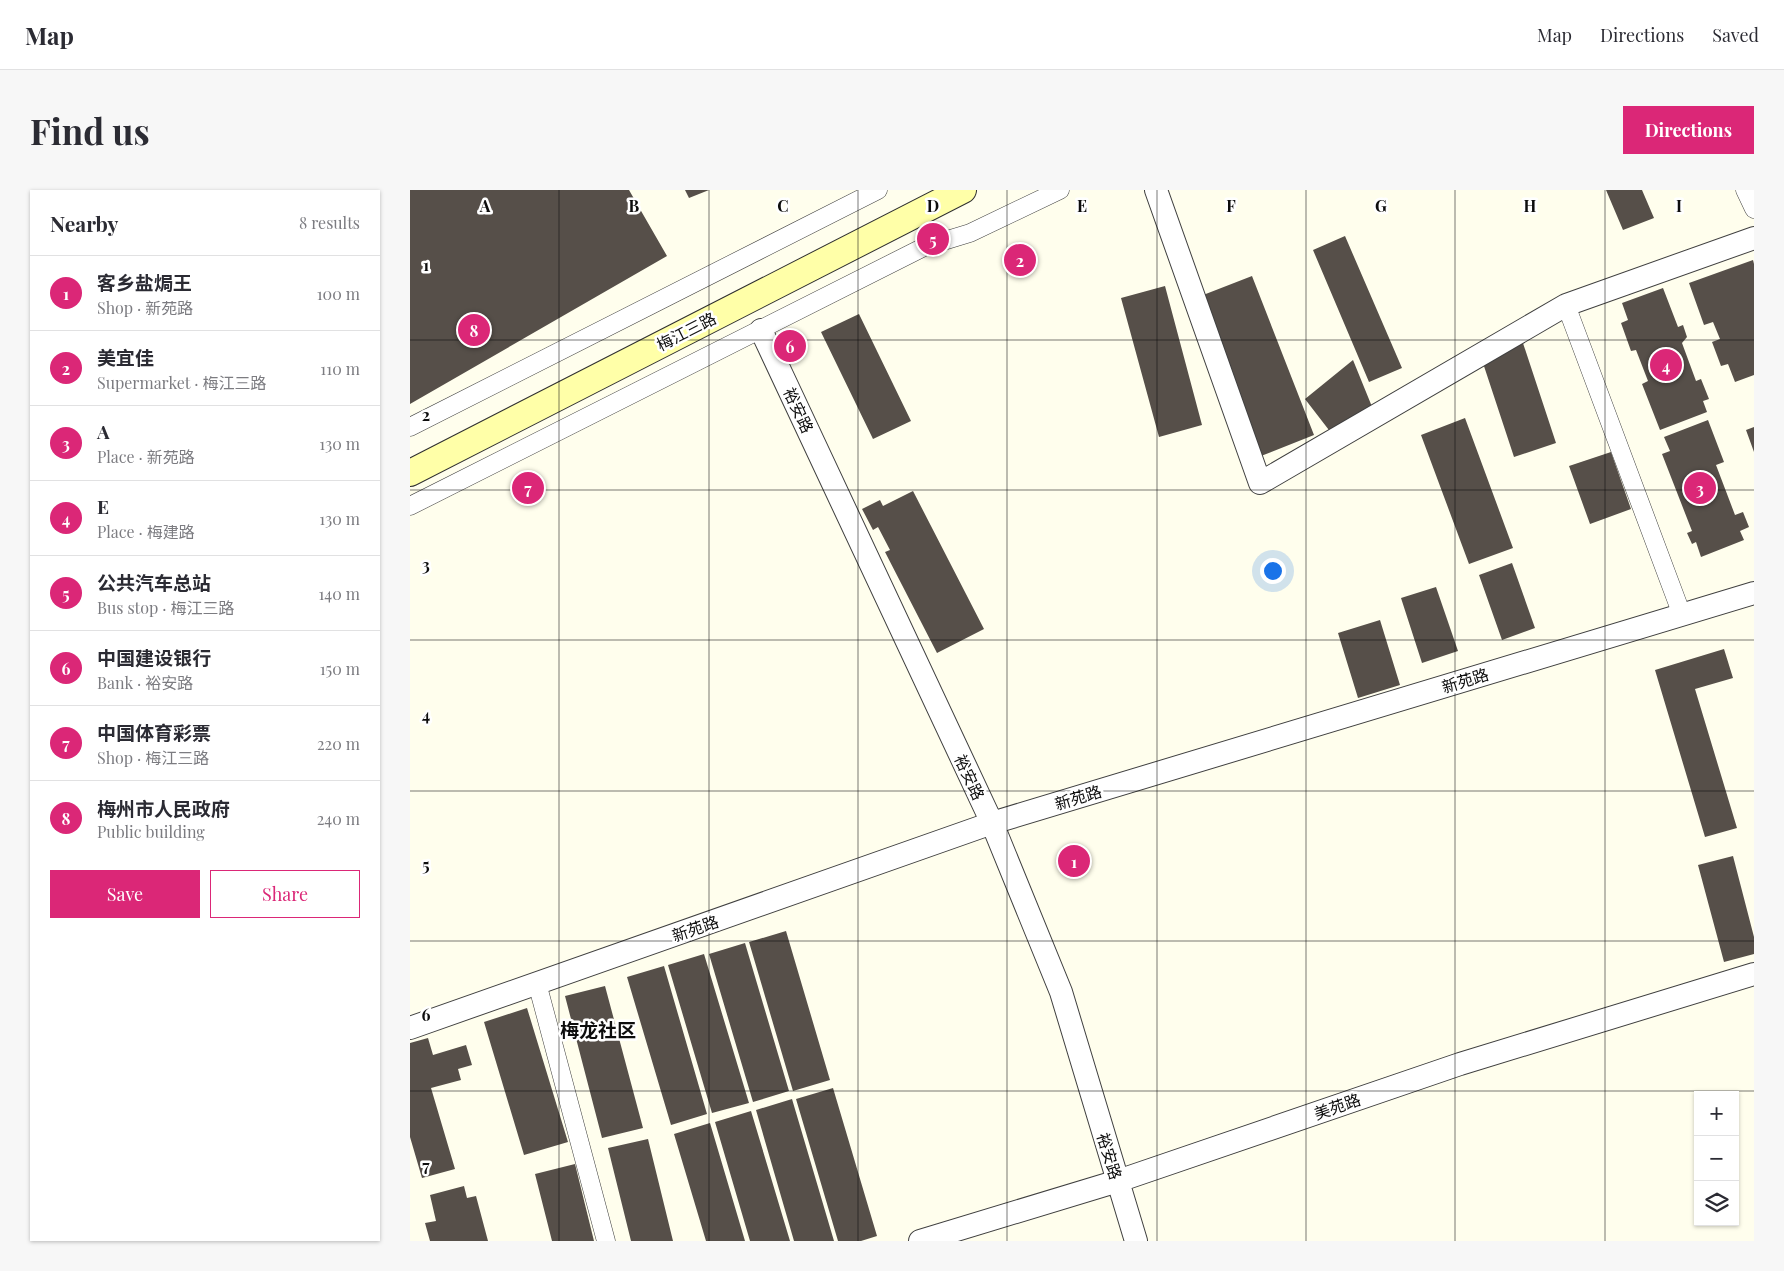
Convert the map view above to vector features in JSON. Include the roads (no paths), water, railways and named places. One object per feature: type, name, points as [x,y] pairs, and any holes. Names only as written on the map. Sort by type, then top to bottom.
[{"type":"main road","name":"梅江三路","points":[[410,472],[963,190]]},
{"type":"street","points":[[410,427],[878,190]]},
{"type":"street","points":[[410,506],[924,247],[970,232],[1060,190]]},
{"type":"street","points":[[1156,190],[1260,483],[1566,305],[1754,238]]},
{"type":"street","points":[[1745,190],[1754,209]]},
{"type":"street","points":[[1566,305],[1682,615]]},
{"type":"street","name":"裕安路","points":[[762,330],[992,823],[1061,992],[1136,1241]]},
{"type":"street","name":"新苑路","points":[[410,1028],[992,823],[1754,593]]},
{"type":"street","name":"美苑路","points":[[920,1241],[1118,1181],[1460,1064],[1754,974]]},
{"type":"street","points":[[537,984],[606,1241]]},
{"type":"place","name":"公共汽车总站","points":[[933,239]]},
{"type":"place","name":"美宜佳","points":[[1020,260]]},
{"type":"place","name":"梅州市人民政府","points":[[474,330]]},
{"type":"place","name":"中国建设银行","points":[[790,346]]},
{"type":"place","name":"E","points":[[1666,365]]},
{"type":"place","name":"中国体育彩票","points":[[528,488]]},
{"type":"place","name":"A","points":[[1700,488]]},
{"type":"place","name":"客乡盐焗王","points":[[1074,861]]},
{"type":"district","name":"梅龙社区","points":[[598,1029]]}]
